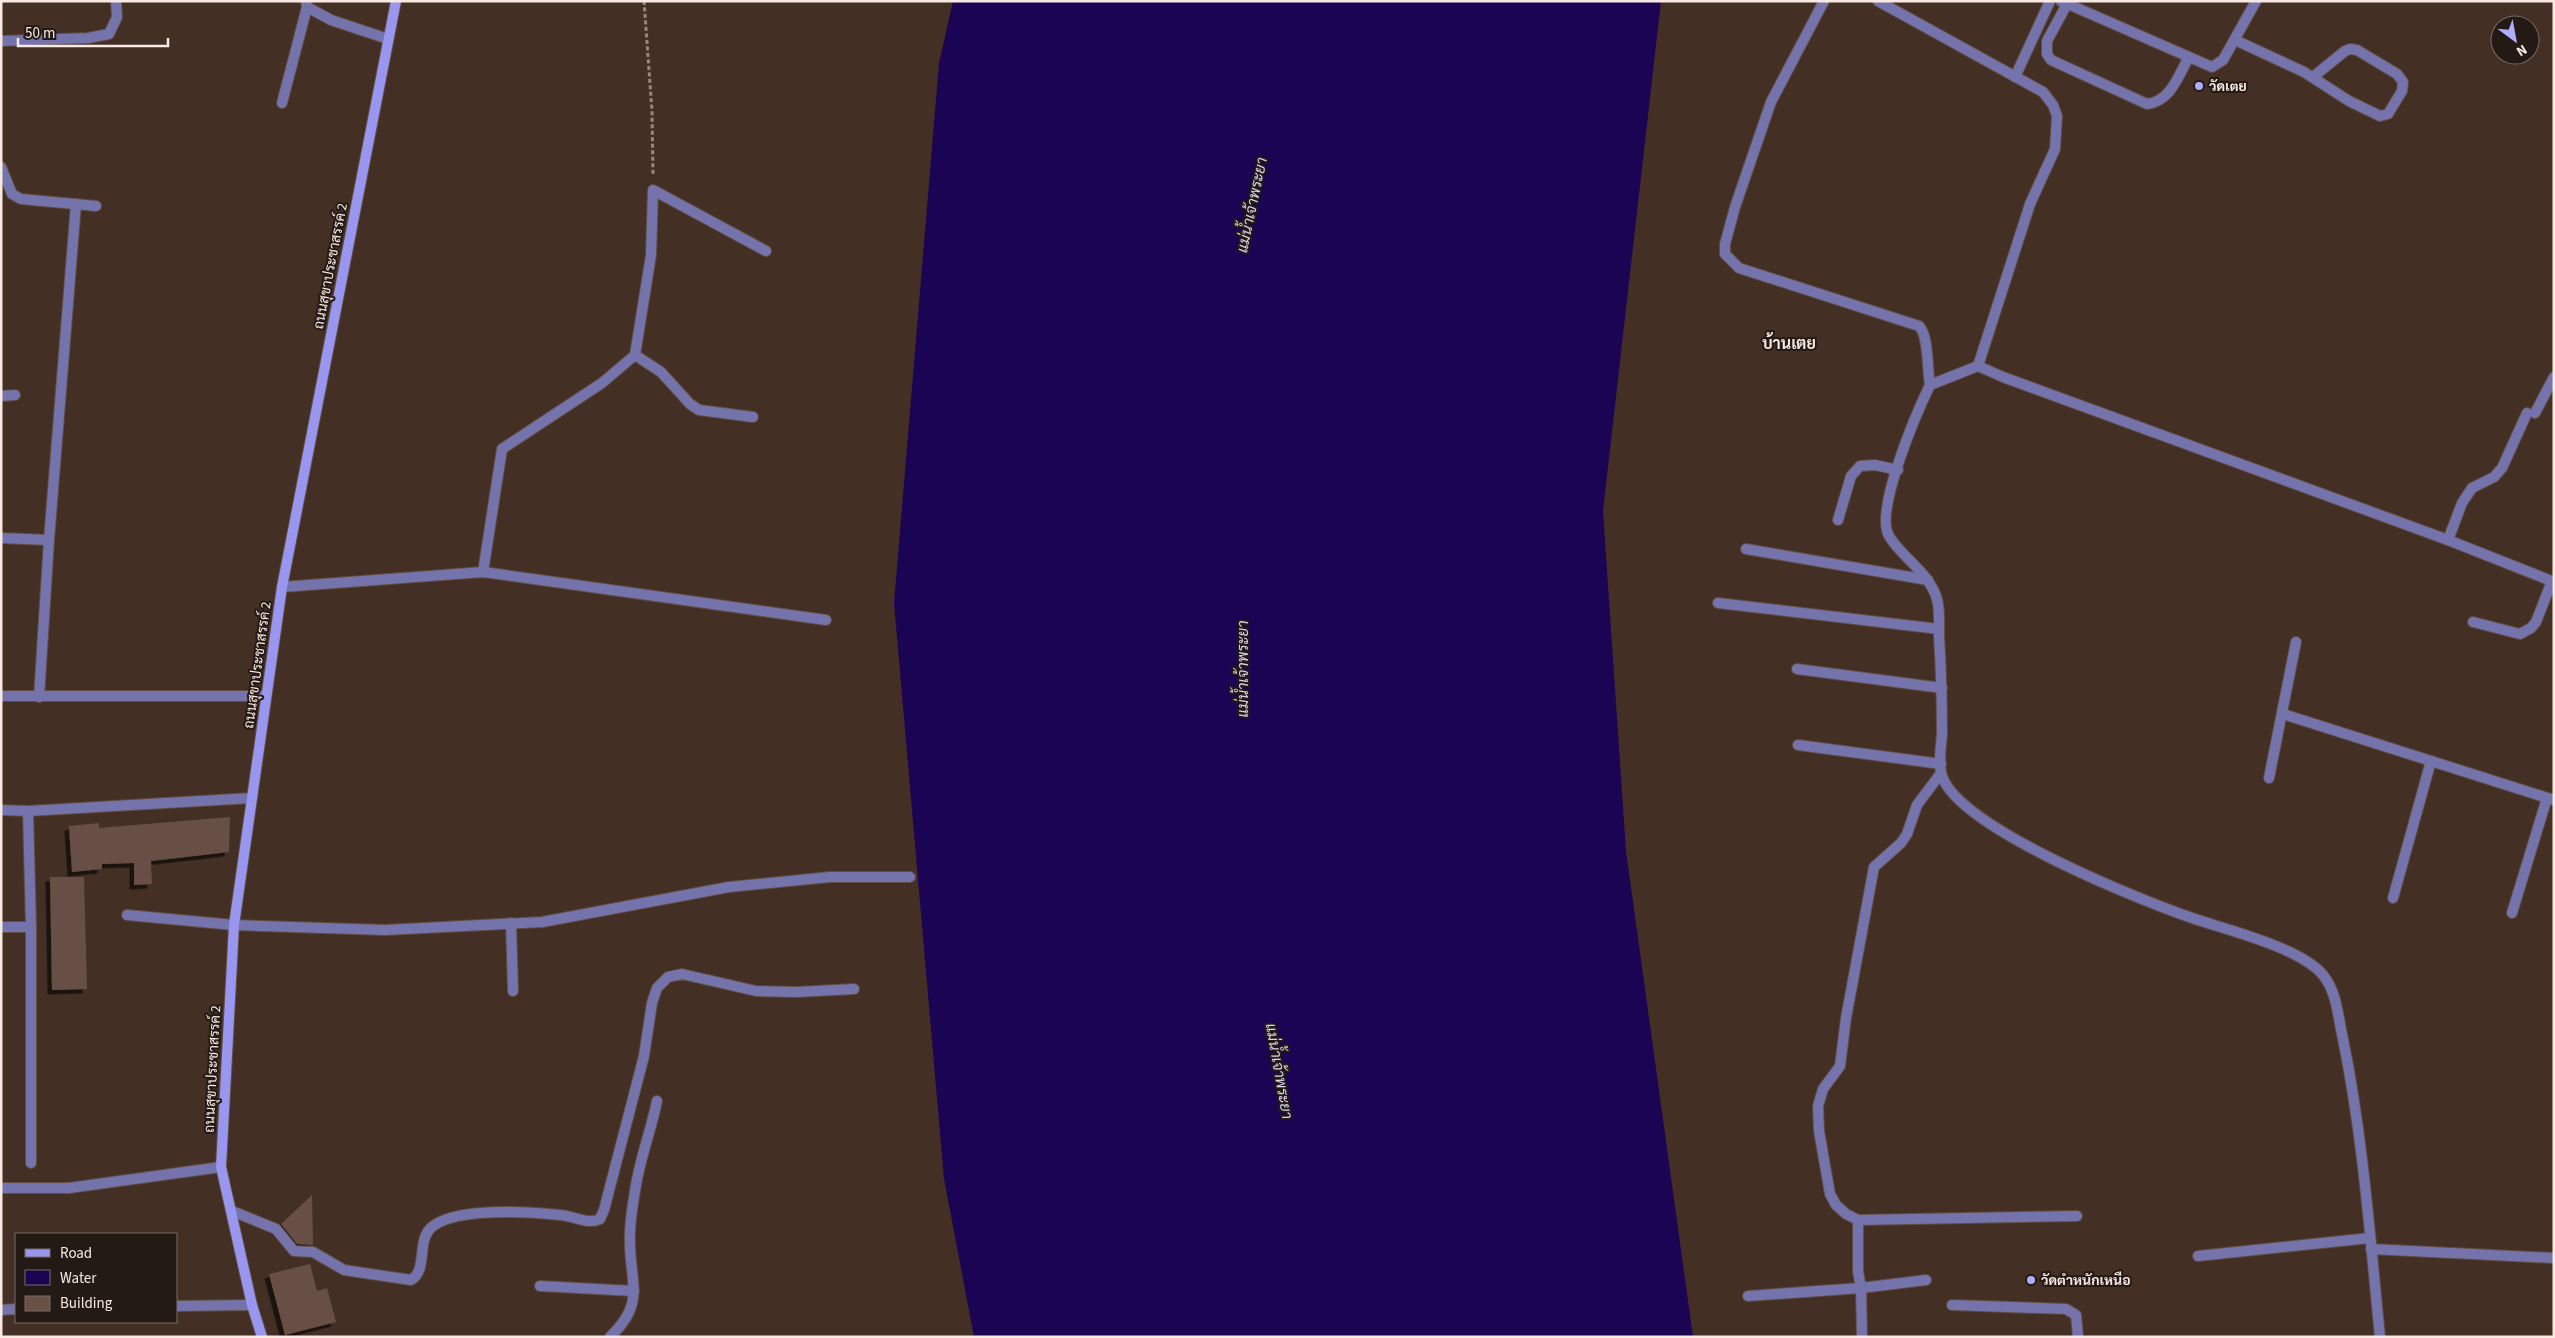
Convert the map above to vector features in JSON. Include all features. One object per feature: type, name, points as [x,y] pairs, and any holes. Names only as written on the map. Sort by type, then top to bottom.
[{"type":"street","points":[[1,41],[88,38],[109,34],[117,17],[116,1]]},
{"type":"street","name":"ถนนสุขาประชาสรรค์ 2","points":[[262,1337],[252,1305],[232,1211],[220,1167],[234,925],[282,587],[396,1]]},
{"type":"street","points":[[1824,1],[1771,102],[1734,207],[1725,244],[1725,254],[1738,268],[1919,326],[1923,330],[1930,385],[1915,415],[1887,503],[1884,521],[1889,536],[1928,580],[1937,600],[1942,688],[1941,769],[1956,796],[1989,823],[2044,855],[2095,880],[2269,944],[2314,966],[2324,976],[2333,993],[2355,1098],[2380,1337]]},
{"type":"street","points":[[1878,1],[1973,56],[2043,92],[2054,105],[2057,116],[2055,149],[2030,204],[1978,366]]},
{"type":"street","points":[[2015,77],[2050,1]]},
{"type":"street","points":[[2189,57],[2166,97],[2158,102],[2147,104],[2051,60],[2046,54],[2047,41],[2064,3],[2189,57],[2212,67],[2219,65],[2256,1]]},
{"type":"street","points":[[282,103],[306,4],[331,20],[388,38]]},
{"type":"street","points":[[2235,40],[2313,77],[2349,101],[2380,116],[2388,114],[2402,91],[2403,82],[2397,74],[2356,50],[2345,51],[2313,77]]},
{"type":"street","points":[[1,167],[12,194],[16,196],[96,206]]},
{"type":"street","points":[[484,572],[502,449],[602,383],[635,354],[651,255],[654,190],[766,251]]},
{"type":"street","points":[[39,697],[49,540],[76,204]]},
{"type":"street","points":[[635,354],[661,372],[690,404],[699,410],[753,417]]},
{"type":"street","points":[[1930,385],[1978,366],[2003,377],[2448,540],[2553,582],[2532,628],[2520,634],[2473,622]]},
{"type":"street","points":[[2448,540],[2462,503],[2472,488],[2494,477],[2502,468],[2531,413],[2554,377]]},
{"type":"street","points":[[1,396],[15,395]]},
{"type":"street","points":[[1838,520],[1851,476],[1860,466],[1875,464],[1898,470]]},
{"type":"street","points":[[1,538],[49,540]]},
{"type":"street","points":[[1746,549],[1928,580]]},
{"type":"street","points":[[282,587],[484,572],[826,620]]},
{"type":"street","points":[[1718,603],[1939,629]]},
{"type":"street","points":[[2269,778],[2296,642]]},
{"type":"street","points":[[1797,669],[1942,688]]},
{"type":"street","points":[[1,696],[266,696]]},
{"type":"street","points":[[2283,714],[2550,799],[2512,913]]},
{"type":"street","points":[[1798,745],[1941,769]]},
{"type":"street","points":[[2393,898],[2430,761]]},
{"type":"street","points":[[1941,769],[1917,805],[1904,838],[1874,867],[1846,1018],[1840,1066],[1823,1089],[1818,1106],[1819,1131],[1830,1194],[1841,1209],[1858,1220],[2078,1216]]},
{"type":"street","points":[[1,810],[28,811],[252,798]]},
{"type":"street","points":[[28,811],[32,927],[30,1163]]},
{"type":"street","points":[[127,915],[234,925],[385,930],[542,922],[729,887],[830,877],[910,877]]},
{"type":"street","points":[[511,923],[513,990]]},
{"type":"street","points":[[1,927],[32,927]]},
{"type":"street","points":[[232,1211],[276,1229],[294,1252],[313,1252],[344,1270],[411,1280],[421,1269],[421,1252],[432,1227],[448,1219],[480,1212],[562,1215],[592,1222],[600,1219],[604,1210],[644,1056],[652,1003],[658,988],[668,977],[682,974],[756,991],[797,992],[854,989]]},
{"type":"street","points":[[610,1337],[626,1321],[634,1291],[635,1283],[630,1244],[635,1189],[657,1101]]},
{"type":"street","points":[[1,1188],[69,1188],[220,1167]]},
{"type":"street","points":[[1858,1220],[1862,1337]]},
{"type":"street","points":[[2198,1256],[2370,1238]]},
{"type":"street","points":[[2371,1249],[2554,1258]]},
{"type":"street","points":[[1748,1296],[1860,1288],[1926,1280]]},
{"type":"street","points":[[540,1286],[634,1291]]},
{"type":"street","points":[[178,1306],[252,1305]]},
{"type":"street","points":[[1952,1306],[2066,1309],[2076,1315],[2078,1337]]},
{"type":"street","points":[[1,1310],[15,1309]]},
{"type":"path","points":[[644,1],[652,111],[654,190]]},
{"type":"water","name":"แม่น้ำเจ้าพระยา","points":[[953,1],[1661,1],[1603,511],[1626,851],[1693,1337],[974,1337],[944,1179],[894,603],[939,63]]},
{"type":"building","points":[[230,817],[229,852],[151,861],[152,884],[134,885],[134,863],[102,864],[102,869],[72,872],[69,826],[99,823],[99,828]]},
{"type":"building","points":[[50,877],[84,877],[87,989],[52,990]]},
{"type":"building","points":[[312,1195],[313,1245],[297,1244],[281,1224]]},
{"type":"building","points":[[310,1264],[317,1291],[327,1288],[336,1322],[285,1335],[269,1274]]},
{"type":"place","name":"วัดเตย","points":[[2199,86]]},
{"type":"place","name":"วัดตำหนักเหนือ","points":[[2031,1280]]},
{"type":"district","name":"บ้านเตย","points":[[1789,343]]}]
